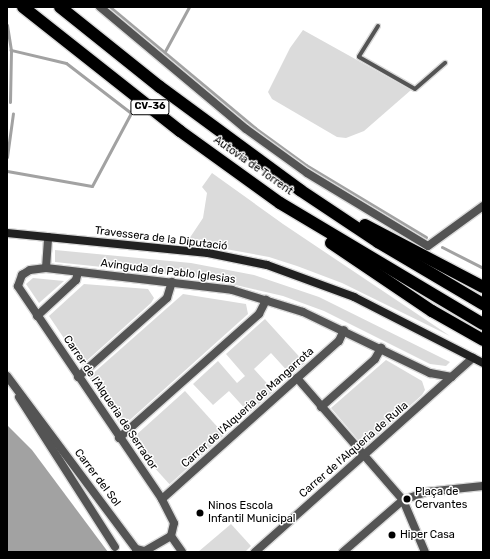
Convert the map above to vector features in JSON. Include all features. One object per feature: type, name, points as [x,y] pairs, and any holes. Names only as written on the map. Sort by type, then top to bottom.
[{"type":"highway","name":"Autovia de Torrent","points":[[23,7],[180,131],[280,203],[483,324]]},
{"type":"highway","name":"Autovia de Torrent","points":[[60,7],[160,87],[300,190],[378,242],[483,304]]},
{"type":"highway","points":[[300,190],[483,286]]},
{"type":"highway","points":[[280,203],[296,220],[432,310],[483,340]]},
{"type":"street","points":[[100,7],[246,129],[307,173],[428,246],[483,206]]},
{"type":"street","name":"Travessera de la Diputació","points":[[7,233],[208,253],[267,265],[354,297],[483,363]]},
{"type":"street","points":[[46,268],[48,236]]},
{"type":"street","name":"Avinguda de Pablo Iglesias","points":[[18,286],[22,275],[30,270],[46,268],[232,290],[266,300],[344,330],[430,373],[452,377]]},
{"type":"street","points":[[37,316],[76,280],[78,272]]},
{"type":"street","points":[[78,377],[167,298],[172,282]]},
{"type":"street","name":"Carrer de l'Alqueria de Serrador","points":[[18,286],[119,438],[162,499],[174,523],[171,536]]},
{"type":"street","points":[[119,438],[259,314],[266,300]]},
{"type":"street","name":"Carrer de l'Alqueria de Mangarrota","points":[[162,499],[339,341],[344,330]]},
{"type":"street","points":[[321,407],[376,359],[381,348]]},
{"type":"street","name":"Carrer de l'Alqueria de Rulla","points":[[255,552],[473,358]]},
{"type":"street","points":[[430,373],[434,382],[432,396]]},
{"type":"street","name":"Carrer del Sol","points":[[7,376],[136,549],[145,551],[171,536]]},
{"type":"street","points":[[297,378],[403,500],[412,517],[425,552]]},
{"type":"street","name":"Carrer del Sol","points":[[17,389],[20,402],[31,420],[115,547]]},
{"type":"street","points":[[343,552],[403,500],[426,492],[483,486]]},
{"type":"street","points":[[171,536],[182,552]]},
{"type":"lane","points":[[378,26],[359,57],[415,89],[445,63]]},
{"type":"shaded area","points":[[303,30],[411,90],[364,131],[346,138],[337,137],[272,99],[268,92],[290,48]]},
{"type":"shaded area","points":[[212,173],[283,224],[450,336],[342,283],[297,266],[269,257],[187,242],[203,218],[207,193],[202,187]]},
{"type":"shaded area","points":[[55,250],[191,263],[254,275],[319,297],[450,362],[446,366],[430,364],[324,311],[283,296],[206,278],[55,262]]},
{"type":"shaded area","points":[[33,278],[64,281],[39,303],[26,284]]},
{"type":"shaded area","points":[[84,284],[148,289],[154,298],[151,303],[82,365],[49,316]]},
{"type":"shaded area","points":[[183,294],[246,304],[248,314],[122,427],[89,377]]},
{"type":"shaded area","points":[[265,319],[305,363],[291,375],[271,353],[254,369],[274,391],[249,413],[229,391],[213,405],[193,384],[218,361],[237,383],[245,376],[226,354]]},
{"type":"shaded area","points":[[386,360],[422,381],[425,390],[422,395],[364,447],[331,408]]},
{"type":"shaded area","points":[[185,391],[224,435],[169,484],[130,441]]},
{"type":"shaded area","points":[[7,425],[32,450],[108,552],[7,552]]},
{"type":"shaded area","points":[[231,524],[251,546],[245,552],[198,552]]},
{"type":"waterway","points":[[110,7],[255,128],[306,165],[426,237]]},
{"type":"waterway","points":[[164,53],[189,7]]},
{"type":"waterway","points":[[7,25],[11,50],[10,102]]},
{"type":"waterway","points":[[7,171],[92,186],[131,113],[66,63],[11,50]]},
{"type":"waterway","points":[[7,157],[13,113]]},
{"type":"waterway","points":[[442,247],[483,268]]},
{"type":"place","name":"Plaça de Cervantes","points":[[407,499]]},
{"type":"place","name":"Ninos Escola Infantil Municipal","points":[[200,513]]},
{"type":"place","name":"Hiper Casa","points":[[392,535]]}]
